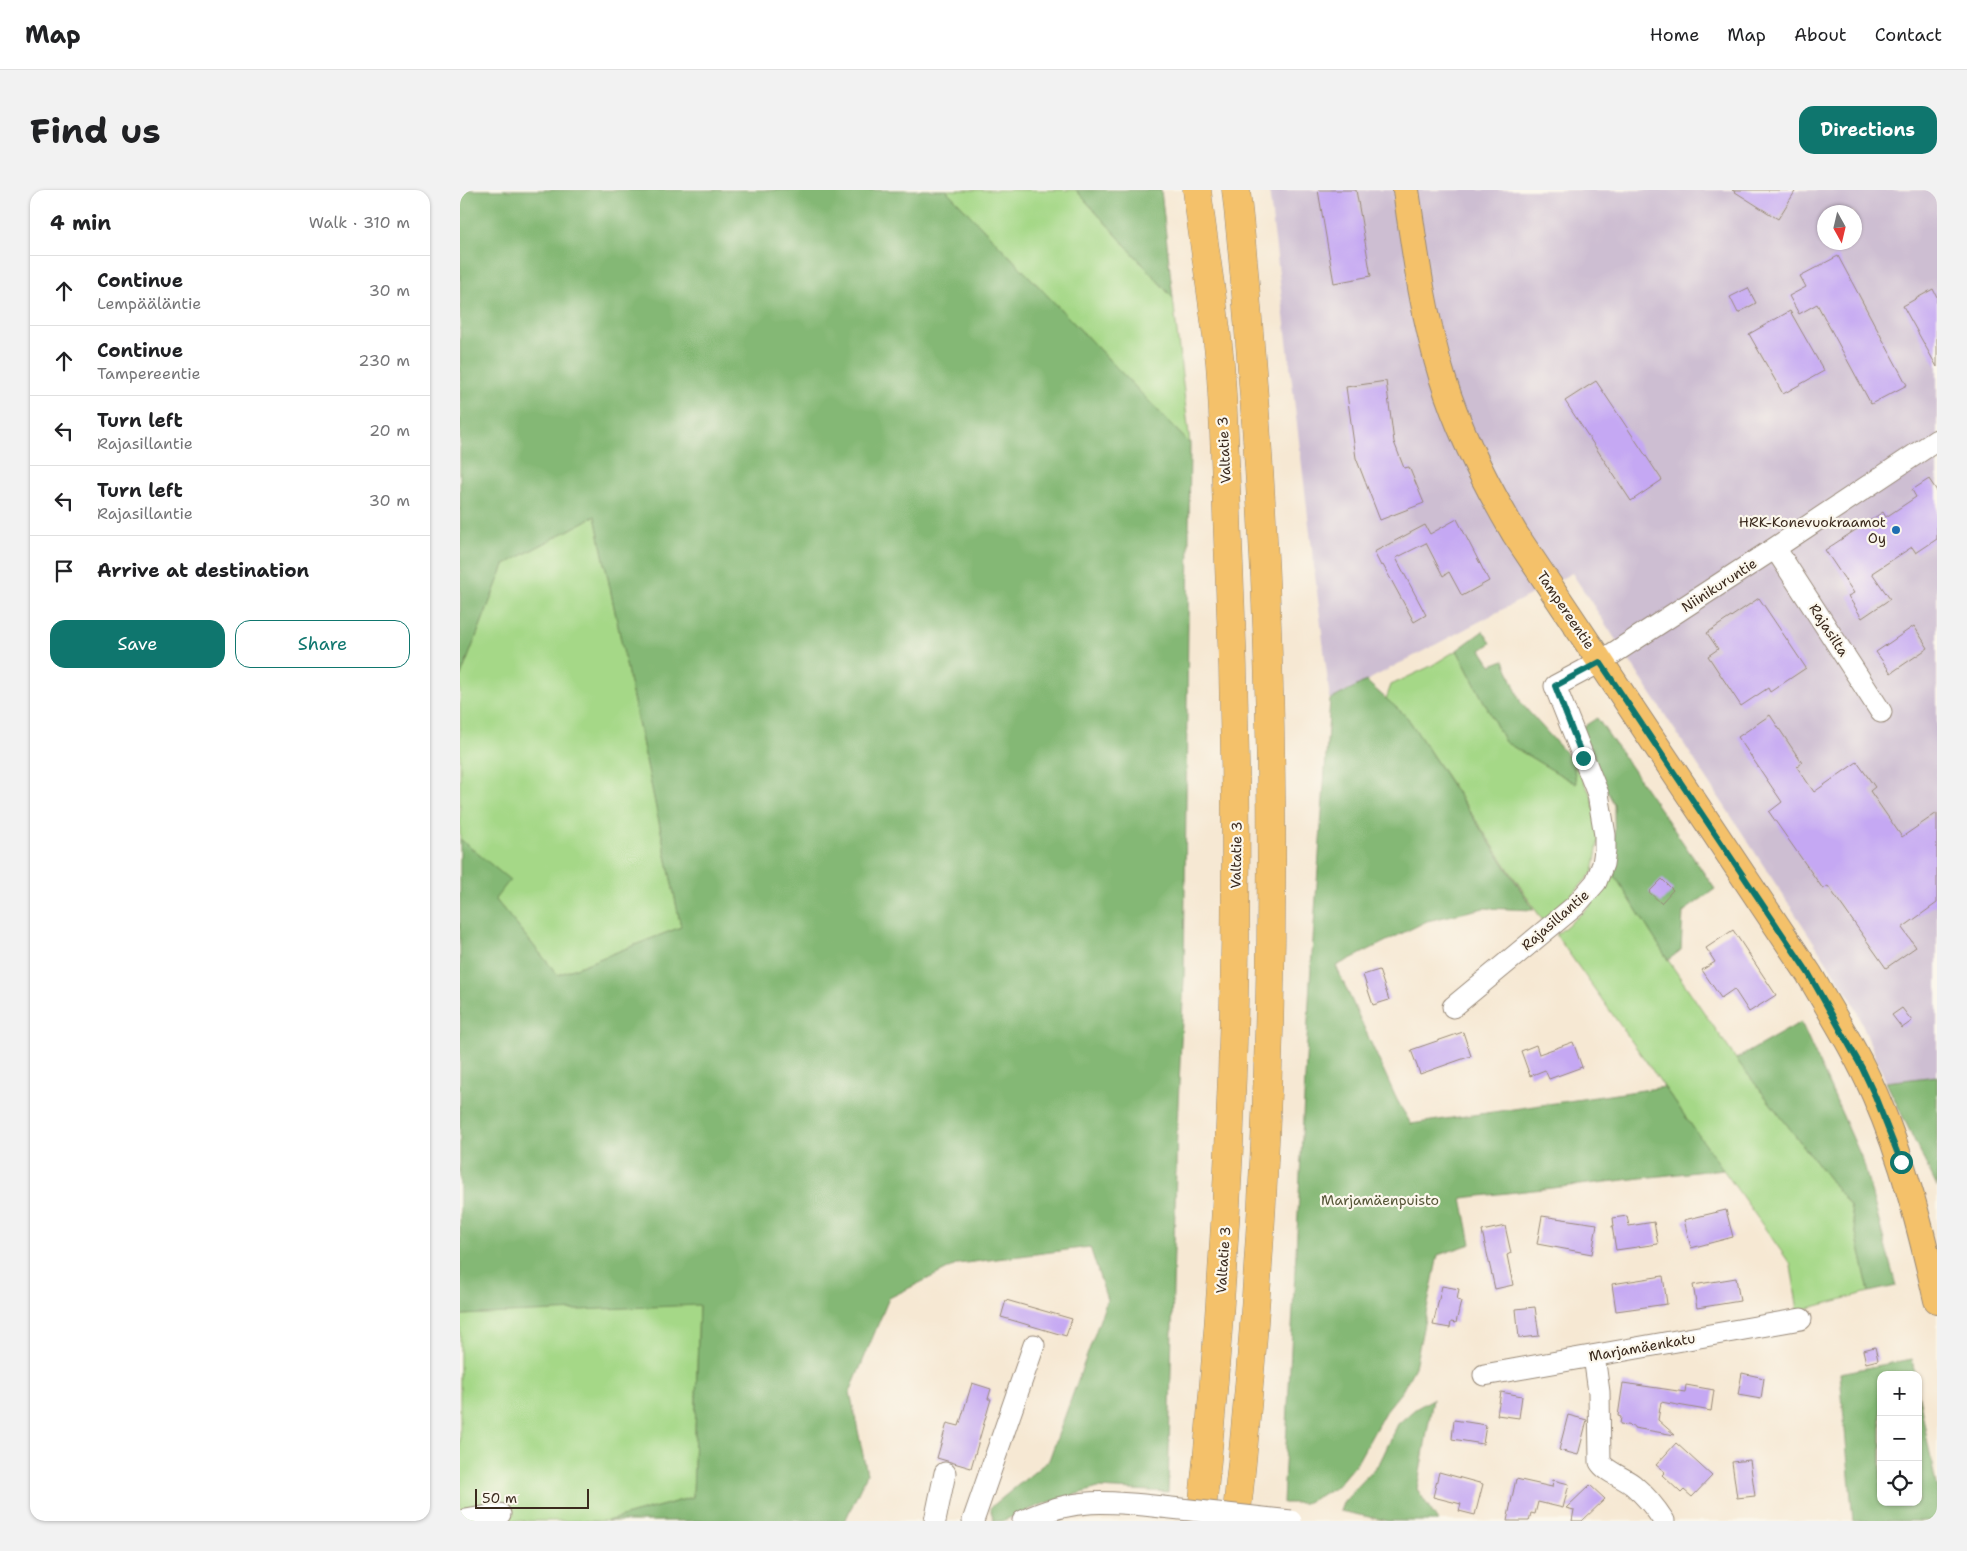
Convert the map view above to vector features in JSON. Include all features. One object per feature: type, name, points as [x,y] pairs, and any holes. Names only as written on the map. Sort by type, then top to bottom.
[{"type":"highway","name":"Valtatie 3","points":[[1197,190],[1220,362],[1234,678],[1237,822],[1234,1026],[1225,1230],[1201,1521]]},
{"type":"highway","points":[[1236,190],[1245,264],[1262,514],[1269,675],[1271,822],[1269,1027],[1260,1222],[1236,1521]]},
{"type":"main road","name":"Tampereentie","points":[[1406,190],[1434,346],[1443,379],[1463,435],[1491,493],[1515,534],[1809,974],[1849,1043],[1875,1096],[1901,1162],[1914,1204],[1937,1300]]},
{"type":"street","name":"Niinikuruntie","points":[[1600,662],[1937,440]]},
{"type":"street","name":"Rajasilta","points":[[1775,548],[1881,712]]},
{"type":"street","name":"Rajasillantie","points":[[1453,1006],[1575,906],[1596,882],[1606,850],[1603,815],[1598,794],[1555,686],[1600,662]]},
{"type":"street","name":"Marjamäenkatu","points":[[1484,1375],[1801,1319]]},
{"type":"street","points":[[974,1521],[1034,1345]]},
{"type":"street","points":[[1594,1356],[1599,1392],[1600,1462],[1606,1469],[1632,1484],[1644,1495],[1664,1521]]},
{"type":"street","points":[[935,1521],[945,1473]]},
{"type":"street","points":[[1023,1521],[1053,1509],[1089,1502],[1129,1503],[1297,1521]]},
{"type":"street","points":[[460,1521],[500,1514]]},
{"type":"shaded area","points":[[1269,190],[1937,190],[1937,1076],[1886,1082],[1853,1002],[1572,573],[1330,700]]},
{"type":"green space","points":[[460,190],[946,190],[1190,444],[1184,979],[1177,1126],[1168,1492],[1098,1488],[1043,1504],[1002,1521],[994,1521],[990,1508],[1049,1460],[1107,1300],[1090,1247],[958,1264],[889,1298],[850,1392],[867,1474],[845,1521],[607,1521],[693,1497],[699,1305],[460,1315],[460,839],[510,880],[495,899],[558,975],[681,927],[595,516],[504,565],[460,678]]},
{"type":"green space","points":[[946,190],[1076,190],[1173,298],[1190,444]]},
{"type":"green space","points":[[1076,190],[1161,190],[1173,298]]},
{"type":"green space","points":[[595,516],[681,927],[558,975],[495,899],[509,880],[460,839],[460,678],[504,565]]},
{"type":"green space","points":[[1483,631],[1491,643],[1481,650],[1491,665],[1504,660],[1521,703],[1573,761],[1576,784],[1505,742],[1457,650]]},
{"type":"green space","points":[[1457,650],[1505,742],[1576,784],[1573,761],[1592,797],[1599,838],[1593,872],[1545,924],[1407,717],[1386,699],[1391,685],[1431,666]]},
{"type":"green space","name":"Marjamäenpuisto","points":[[1366,681],[1407,717],[1534,910],[1484,908],[1427,921],[1336,966],[1397,1100],[1411,1124],[1664,1087],[1723,1169],[1462,1198],[1471,1244],[1438,1255],[1415,1367],[1402,1391],[1385,1412],[1358,1461],[1335,1488],[1305,1503],[1283,1503],[1310,982],[1330,700]]},
{"type":"green space","points":[[1597,718],[1715,889],[1683,912],[1681,950],[1668,960],[1615,876],[1614,804],[1583,745],[1583,727]]},
{"type":"green space","points":[[1615,876],[1668,960],[1736,1059],[1850,1206],[1869,1292],[1798,1311],[1791,1265],[1556,935],[1589,907],[1603,880]]},
{"type":"green space","points":[[1801,1022],[1863,1161],[1896,1286],[1869,1292],[1850,1206],[1736,1059]]},
{"type":"green space","points":[[1937,1076],[1937,1187],[1886,1082]]},
{"type":"green space","points":[[699,1304],[693,1497],[607,1521],[460,1521],[460,1315]]},
{"type":"green space","points":[[1912,1359],[1914,1371],[1877,1371],[1877,1506],[1922,1506],[1922,1413],[1937,1490],[1937,1521],[1853,1521],[1840,1373]]},
{"type":"green space","points":[[1433,1399],[1417,1489],[1438,1521],[1388,1521],[1340,1511],[1343,1503],[1380,1462],[1398,1424],[1415,1409]]},
{"type":"building","points":[[1318,190],[1356,190],[1371,276],[1334,283]]},
{"type":"building","points":[[1732,190],[1796,190],[1778,219]]},
{"type":"building","points":[[1838,256],[1907,385],[1871,404],[1817,304],[1799,314],[1789,296],[1806,287],[1800,276]]},
{"type":"building","points":[[1748,288],[1756,303],[1738,313],[1730,297]]},
{"type":"building","points":[[1933,289],[1937,297],[1937,367],[1903,306]]},
{"type":"building","points":[[1790,311],[1824,371],[1783,394],[1749,334]]},
{"type":"building","points":[[1386,381],[1394,442],[1404,468],[1409,467],[1424,503],[1380,520],[1356,458],[1346,387]]},
{"type":"building","points":[[1596,381],[1662,480],[1631,501],[1565,401]]},
{"type":"building","name":"HRK-Konevuokraamot Oy","points":[[1929,479],[1937,491],[1937,539],[1916,553],[1912,547],[1872,573],[1890,599],[1862,618],[1848,596],[1854,593],[1825,550],[1883,512],[1886,517],[1916,497],[1912,490]]},
{"type":"building","points":[[1457,519],[1489,581],[1462,596],[1449,572],[1443,576],[1426,543],[1396,558],[1426,615],[1414,622],[1374,552],[1425,525],[1430,534]]},
{"type":"building","points":[[1759,598],[1806,668],[1770,692],[1768,688],[1741,706],[1708,656],[1718,649],[1707,633]]},
{"type":"building","points":[[1914,626],[1928,648],[1891,673],[1876,652]]},
{"type":"building","points":[[1770,715],[1802,763],[1797,767],[1814,792],[1857,762],[1875,787],[1870,791],[1902,837],[1937,813],[1937,903],[1902,928],[1916,947],[1886,968],[1828,886],[1823,889],[1769,812],[1782,802],[1738,737]]},
{"type":"building","points":[[1662,879],[1673,890],[1661,903],[1649,892]]},
{"type":"building","points":[[1733,930],[1776,995],[1749,1012],[1734,989],[1721,998],[1702,970],[1715,962],[1706,948]]},
{"type":"building","points":[[1379,970],[1389,1000],[1373,1005],[1363,975]]},
{"type":"building","points":[[1902,1008],[1912,1021],[1902,1028],[1892,1015]]},
{"type":"building","points":[[1463,1032],[1471,1056],[1420,1074],[1411,1050]]},
{"type":"building","points":[[1573,1042],[1582,1067],[1549,1079],[1545,1070],[1530,1076],[1521,1051],[1536,1045],[1539,1054]]},
{"type":"building","points":[[1726,1210],[1733,1237],[1691,1248],[1684,1220]]},
{"type":"building","points":[[1542,1216],[1597,1224],[1592,1254],[1537,1244]]},
{"type":"building","points":[[1627,1216],[1629,1226],[1654,1222],[1658,1244],[1616,1250],[1612,1226],[1614,1226],[1613,1218]]},
{"type":"building","points":[[1505,1226],[1511,1253],[1507,1255],[1513,1285],[1495,1289],[1482,1231]]},
{"type":"building","points":[[1663,1276],[1667,1304],[1616,1311],[1612,1284]]},
{"type":"building","points":[[1736,1278],[1740,1301],[1697,1308],[1693,1285]]},
{"type":"building","points":[[1442,1286],[1459,1289],[1457,1300],[1461,1301],[1456,1323],[1451,1322],[1450,1328],[1433,1325]]},
{"type":"building","points":[[1006,1300],[1072,1319],[1066,1336],[1001,1317]]},
{"type":"building","points":[[1535,1307],[1539,1336],[1519,1338],[1516,1309]]},
{"type":"building","points":[[1875,1347],[1878,1360],[1866,1363],[1863,1350]]},
{"type":"building","points":[[1742,1373],[1764,1378],[1761,1399],[1738,1395]]},
{"type":"building","points":[[972,1383],[991,1389],[988,1399],[991,1399],[971,1468],[937,1458],[947,1423],[959,1426]]},
{"type":"building","points":[[1623,1383],[1685,1392],[1686,1385],[1714,1390],[1711,1411],[1661,1402],[1658,1420],[1675,1435],[1620,1424],[1621,1417],[1618,1416]]},
{"type":"building","points":[[1501,1392],[1522,1396],[1519,1418],[1497,1415]]},
{"type":"building","points":[[1568,1415],[1587,1420],[1578,1455],[1559,1450]]},
{"type":"building","points":[[1454,1420],[1486,1425],[1483,1444],[1452,1439]]},
{"type":"building","points":[[1676,1443],[1712,1476],[1692,1497],[1684,1490],[1681,1493],[1662,1475],[1665,1472],[1656,1465]]},
{"type":"building","points":[[1750,1460],[1755,1496],[1737,1498],[1732,1462]]},
{"type":"building","points":[[1439,1472],[1483,1484],[1475,1515],[1459,1511],[1461,1504],[1433,1497]]},
{"type":"building","points":[[1516,1479],[1552,1487],[1553,1480],[1569,1484],[1563,1508],[1538,1502],[1535,1514],[1531,1513],[1529,1521],[1507,1521]]},
{"type":"building","points":[[1590,1485],[1605,1499],[1582,1521],[1572,1521],[1574,1510],[1566,1508]]},
{"type":"place","name":"HRK-Konevuokraamot Oy","points":[[1896,530]]},
{"type":"route","points":[[1583,758],[1555,686],[1574,674],[1600,662],[1809,974],[1862,1068],[1901,1162]]}]
